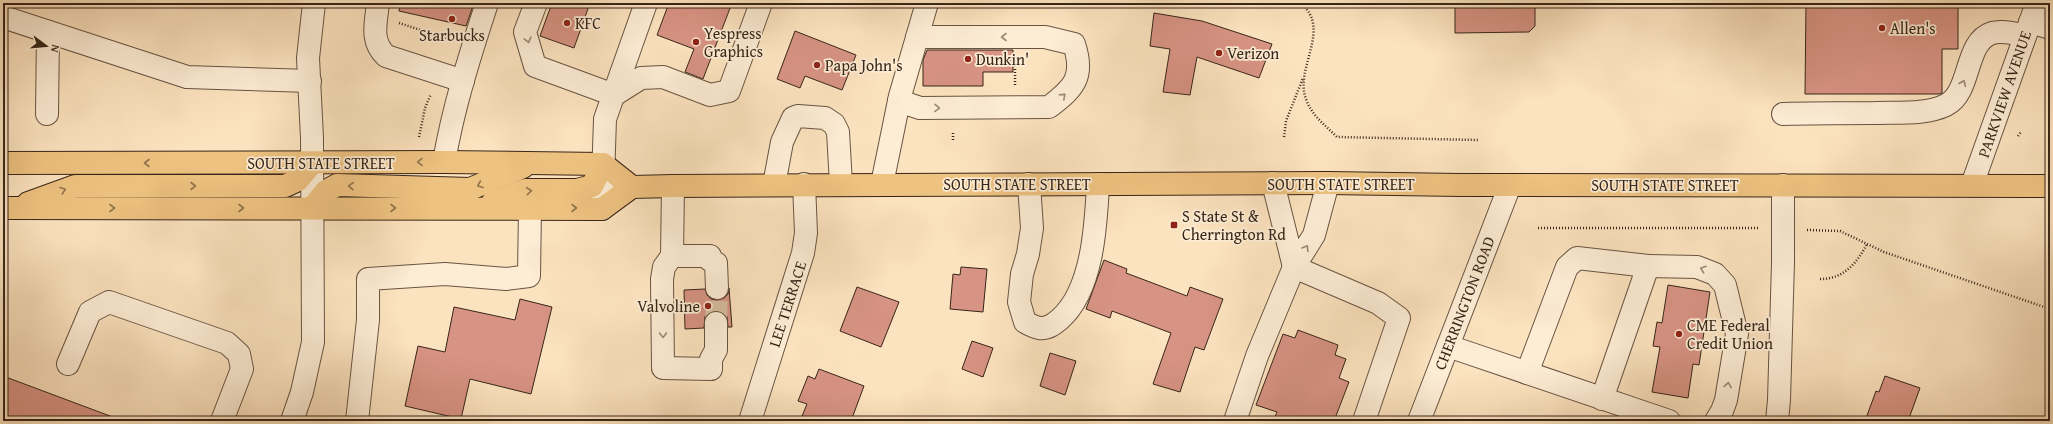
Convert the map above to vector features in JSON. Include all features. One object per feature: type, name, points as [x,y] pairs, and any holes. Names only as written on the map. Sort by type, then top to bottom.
[{"type":"main road","name":"SOUTH STATE STREET","points":[[3,163],[444,162],[603,164]]},
{"type":"main road","points":[[8,208],[75,186],[285,186],[298,180],[312,163]]},
{"type":"main road","points":[[312,208],[326,192],[337,186],[470,189],[529,164]]},
{"type":"main road","points":[[8,208],[312,208],[479,208],[602,208],[632,187],[603,164],[592,186],[577,190],[525,190],[479,208]]},
{"type":"main road","name":"SOUTH STATE STREET","points":[[632,187],[774,184],[1273,183],[2050,186]]},
{"type":"street","points":[[292,421],[302,392],[313,342],[312,163],[308,58],[314,3]]},
{"type":"street","points":[[378,3],[375,40],[379,49],[386,56],[463,81]]},
{"type":"street","points":[[444,162],[448,137],[463,81],[487,3]]},
{"type":"street","points":[[536,3],[525,32],[535,66],[614,95]]},
{"type":"street","points":[[602,208],[605,119],[646,3]]},
{"type":"street","points":[[614,95],[641,78],[663,77],[710,95],[729,91],[761,3]]},
{"type":"street","points":[[882,184],[899,101],[927,3]]},
{"type":"street","points":[[3,17],[187,77],[310,81]]},
{"type":"street","points":[[1783,114],[1906,112],[1937,108],[1947,105],[1957,97],[1976,47],[1991,33],[2003,32],[2035,22]]},
{"type":"street","name":"PARKVIEW AVENUE","points":[[1972,185],[2035,22]]},
{"type":"street","points":[[48,32],[48,114]]},
{"type":"street","points":[[899,101],[920,108],[1049,107],[1075,84],[1080,60],[1074,44],[1064,40],[1045,37],[917,37]]},
{"type":"street","points":[[774,184],[782,142],[793,118],[798,116],[824,118],[834,124],[838,132],[841,184]]},
{"type":"street","points":[[1273,183],[1294,267]]},
{"type":"street","points":[[1235,421],[1256,356],[1294,267],[1314,235],[1328,183]]},
{"type":"street","name":"LEE TERRACE","points":[[750,421],[803,253],[806,233],[804,184]]},
{"type":"street","points":[[1029,184],[1032,228],[1028,254],[1022,274],[1019,302],[1025,322],[1039,328],[1052,326],[1065,315],[1076,297],[1091,255],[1096,228],[1098,184]]},
{"type":"street","points":[[1777,421],[1779,400],[1783,262],[1782,184]]},
{"type":"street","name":"CHERRINGTON ROAD","points":[[1419,421],[1510,185]]},
{"type":"street","points":[[673,186],[672,256],[664,267],[662,279],[663,368],[711,369],[711,359],[705,349],[711,323]]},
{"type":"street","points":[[357,421],[368,320],[368,279],[445,274],[506,279],[529,276],[530,208]]},
{"type":"street","points":[[672,256],[710,256],[710,260],[716,263],[711,289]]},
{"type":"street","points":[[1527,373],[1567,267],[1572,261],[1577,258],[1648,266],[1697,266],[1715,274],[1725,285],[1737,334],[1726,400],[1716,421]]},
{"type":"street","points":[[1602,398],[1648,266]]},
{"type":"street","points":[[1294,267],[1378,303],[1399,318],[1364,421]]},
{"type":"street","points":[[68,364],[90,312],[109,302],[227,343],[239,354],[242,369],[222,421]]},
{"type":"street","points":[[1448,346],[1669,421]]},
{"type":"path","points":[[1284,137],[1286,120],[1304,76],[1315,27],[1310,14],[1300,3]]},
{"type":"path","points":[[1015,52],[1015,87]]},
{"type":"path","points":[[1304,76],[1305,98],[1314,116],[1337,137],[1479,140]]},
{"type":"path","points":[[2018,136],[2021,132]]},
{"type":"path","points":[[1538,228],[1746,228]]},
{"type":"path","points":[[1840,231],[1884,252],[2050,309]]},
{"type":"path","points":[[1820,279],[1831,279],[1858,261],[1867,244]]},
{"type":"building","name":"Starbucks","points":[[400,3],[474,3],[466,26],[399,11]]},
{"type":"building","name":"KFC","points":[[552,3],[590,3],[574,48],[540,36]]},
{"type":"building","name":"Yespress Graphics","points":[[669,3],[732,3],[703,79],[685,72],[694,49],[657,35]]},
{"type":"building","points":[[1467,3],[1535,3],[1535,26],[1529,32],[1455,33],[1455,7],[1467,6]]},
{"type":"building","name":"Allen's","points":[[1806,3],[1910,3],[1910,6],[1958,6],[1958,49],[1942,49],[1942,93],[1805,94]]},
{"type":"building","name":"Verizon","points":[[1154,13],[1202,21],[1272,44],[1259,78],[1197,57],[1190,95],[1163,92],[1170,49],[1150,46]]},
{"type":"building","name":"Papa John's","points":[[795,31],[856,55],[842,90],[805,76],[800,88],[777,79]]},
{"type":"building","name":"Dunkin'","points":[[927,50],[1013,50],[1013,72],[983,72],[983,86],[923,86],[923,60]]},
{"type":"building","points":[[1104,260],[1127,269],[1126,273],[1187,296],[1190,287],[1223,299],[1204,350],[1195,347],[1180,392],[1153,384],[1171,333],[1112,311],[1110,318],[1086,309]]},
{"type":"building","points":[[961,267],[987,269],[983,312],[950,309],[953,274],[960,275]]},
{"type":"building","name":"CME Federal Credit Union","points":[[1668,285],[1710,292],[1699,365],[1693,364],[1688,398],[1652,392],[1660,347],[1653,346],[1657,322],[1662,323]]},
{"type":"building","points":[[857,287],[899,302],[881,347],[840,331]]},
{"type":"building","name":"Valvoline","points":[[729,288],[732,327],[728,327],[727,316],[722,312],[716,311],[710,312],[705,316],[704,328],[685,329],[684,290],[705,289],[707,295],[711,299],[717,300],[724,298],[728,294]]},
{"type":"building","points":[[520,299],[552,307],[531,394],[470,379],[461,419],[405,406],[418,346],[445,352],[454,307],[515,320]]},
{"type":"building","points":[[1298,330],[1338,345],[1335,355],[1346,359],[1339,378],[1349,382],[1334,421],[1273,421],[1277,412],[1256,405],[1283,334],[1295,338]]},
{"type":"building","points":[[972,341],[993,348],[983,377],[962,369]]},
{"type":"building","points":[[1050,353],[1076,361],[1065,395],[1040,386]]},
{"type":"building","points":[[819,369],[864,386],[851,421],[800,421],[807,404],[798,401],[808,376],[815,379]]},
{"type":"building","points":[[3,376],[118,419],[118,421],[3,421]]},
{"type":"building","points":[[1885,376],[1920,388],[1908,421],[1865,421],[1876,391],[1879,392]]},
{"type":"tunnel","points":[[716,323],[717,288]]},
{"type":"place","name":"Starbucks","points":[[452,19]]},
{"type":"place","name":"KFC","points":[[567,23]]},
{"type":"place","name":"Allen's","points":[[1882,28]]},
{"type":"place","name":"Yespress Graphics","points":[[696,42]]},
{"type":"place","name":"Verizon","points":[[1219,53]]},
{"type":"place","name":"Dunkin'","points":[[968,59]]},
{"type":"place","name":"Papa John's","points":[[817,65]]},
{"type":"place","name":"S State St & Cherrington Rd","points":[[1174,225]]},
{"type":"place","name":"Valvoline","points":[[708,306]]},
{"type":"place","name":"CME Federal Credit Union","points":[[1679,334]]}]
